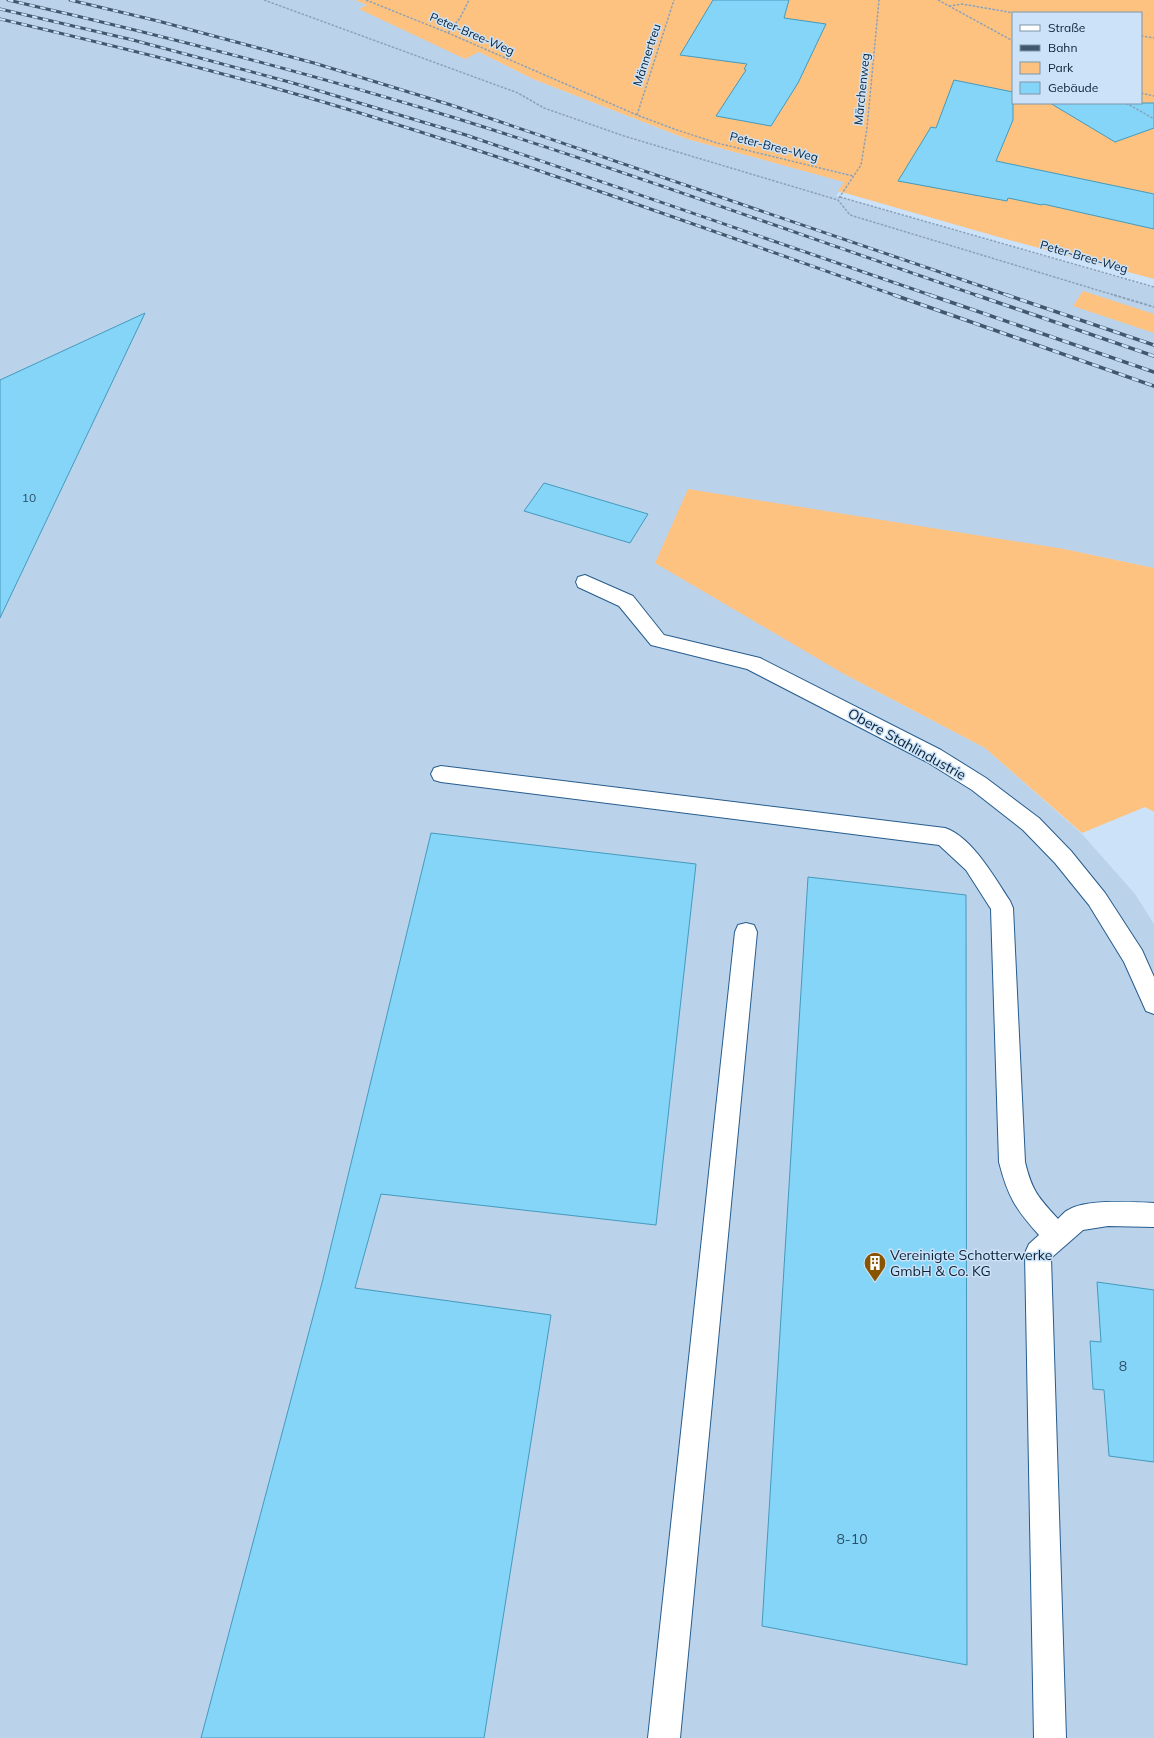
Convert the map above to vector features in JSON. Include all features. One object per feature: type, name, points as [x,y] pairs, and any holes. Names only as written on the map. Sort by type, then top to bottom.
[{"type":"street","name":"Obere Stahlindustrie","points":[[585,582],[626,601],[658,640],[752,663],[934,756],[980,784],[1031,824],[1063,857],[1097,899],[1134,957],[1154,1004]]},
{"type":"street","points":[[441,774],[945,838],[974,864],[1002,908],[1012,1162],[1018,1186],[1028,1204],[1057,1236]]},
{"type":"street","points":[[664,1738],[746,932]]},
{"type":"street","points":[[1050,1738],[1038,1253],[1077,1218],[1108,1214],[1154,1215]]},
{"type":"path","points":[[264,0],[518,93],[544,108],[616,134],[838,200],[850,215],[1154,307]]},
{"type":"path","name":"Peter-Bree-Weg","points":[[366,0],[448,33],[637,115],[717,142],[853,176]]},
{"type":"path","points":[[448,33],[460,18],[469,0]]},
{"type":"path","name":"Männertreu","points":[[637,115],[674,0]]},
{"type":"path","name":"Märchenweg","points":[[853,176],[861,165],[867,128],[879,0]]},
{"type":"path","points":[[938,0],[1012,40]]},
{"type":"path","points":[[948,6],[962,4],[1012,13]]},
{"type":"path","points":[[1142,36],[1154,38]]},
{"type":"path","points":[[1142,93],[1154,96]]},
{"type":"path","points":[[1128,104],[1154,119]]},
{"type":"path","points":[[838,200],[853,176]]},
{"type":"path","name":"Peter-Bree-Weg","points":[[840,197],[1154,287]]},
{"type":"shaded area","points":[[0,0],[355,0],[367,5],[359,9],[479,52],[533,79],[687,139],[845,182],[836,196],[1154,288],[1154,568],[1064,549],[844,674],[985,748],[1082,834],[1135,894],[1154,924],[1154,1738],[0,1738]]},
{"type":"green space","points":[[355,0],[1154,0],[1154,279],[1002,238],[838,191],[844,182],[687,139],[533,79],[479,52],[465,59],[359,9],[367,5]]},
{"type":"green space","points":[[1083,291],[1154,314],[1154,333],[1073,306]]},
{"type":"green space","points":[[688,489],[1064,549],[1154,568],[1154,812],[1145,807],[1082,833],[985,748],[844,674],[655,563]]},
{"type":"building","points":[[713,0],[789,0],[784,18],[826,24],[798,83],[771,126],[716,116],[746,70],[744,69],[747,64],[680,55]]},
{"type":"building","points":[[954,80],[1012,92],[1013,120],[996,161],[1154,194],[1154,229],[1043,204],[1008,198],[1007,201],[898,181],[931,127],[936,128]]},
{"type":"building","points":[[1154,103],[1154,128],[1115,142],[1052,104]]},
{"type":"building","points":[[145,313],[0,618],[0,380]]},
{"type":"building","points":[[544,483],[648,514],[630,543],[524,511]]},
{"type":"building","name":"Vereinigte Schotterwerke GmbH & Co. KG","points":[[431,833],[696,864],[656,1225],[381,1194],[355,1288],[551,1315],[484,1738],[201,1738],[323,1279]]},
{"type":"building","points":[[808,877],[966,895],[967,1665],[762,1626]]},
{"type":"building","points":[[1097,1282],[1154,1290],[1154,1462],[1109,1456],[1104,1390],[1093,1389],[1090,1341],[1101,1342]]},
{"type":"railway","points":[[8,0],[231,54],[397,100],[650,182],[979,296]]},
{"type":"railway","points":[[70,0],[158,21],[314,63],[451,105],[1010,296]]},
{"type":"railway","points":[[0,9],[133,40],[293,83],[466,135],[933,296]]},
{"type":"railway","points":[[0,19],[197,67],[344,108],[582,185],[897,296]]},
{"type":"railway","points":[[894,295],[1154,386]]},
{"type":"railway","points":[[930,295],[1154,372]]},
{"type":"railway","points":[[976,295],[1154,356]]},
{"type":"railway","points":[[1007,295],[1154,345]]},
{"type":"place","name":"Vereinigte Schotterwerke GmbH & Co. KG","points":[[875,1282]]}]
